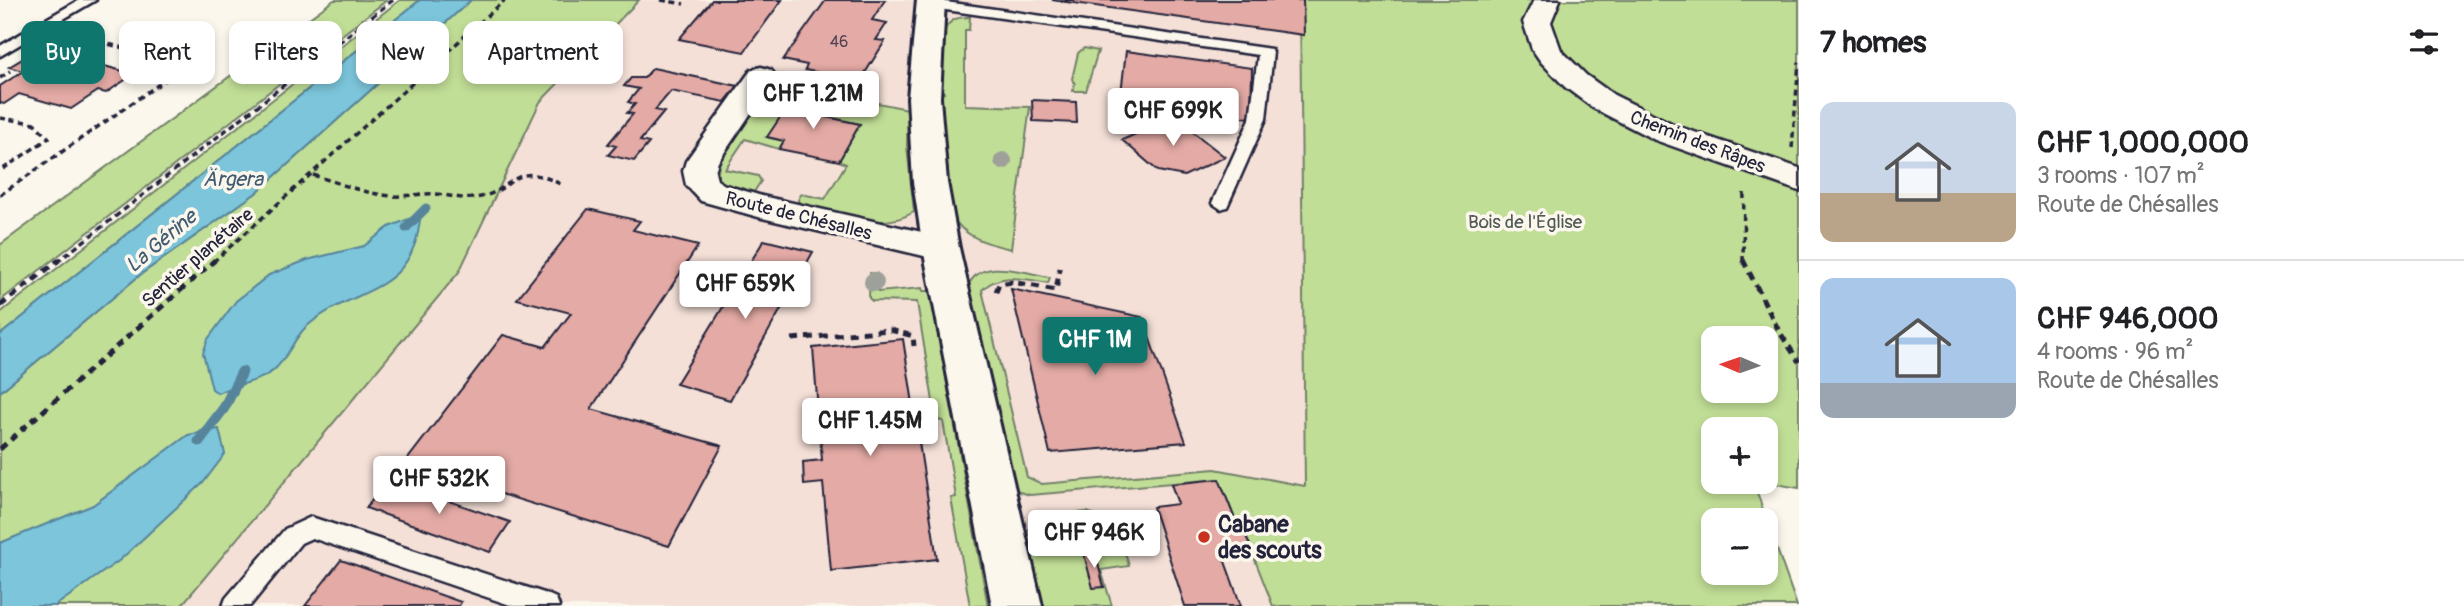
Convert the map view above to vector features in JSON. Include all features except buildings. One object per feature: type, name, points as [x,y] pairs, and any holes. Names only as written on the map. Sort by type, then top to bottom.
[{"type":"street","name":"Chemin des Râpes","points":[[1546,0],[1537,22],[1549,55],[1593,97],[1666,132],[1799,180]]},
{"type":"street","points":[[931,2],[924,98],[930,182],[941,248],[1017,606]]},
{"type":"street","name":"Route de Chésalles","points":[[761,76],[702,161],[699,171],[702,185],[713,193],[762,207],[941,248]]},
{"type":"lane","points":[[52,21],[89,0]]},
{"type":"lane","points":[[931,2],[1266,52],[1258,119],[1220,202]]},
{"type":"lane","points":[[0,52],[21,40]]},
{"type":"lane","points":[[235,606],[293,536],[311,527],[548,606]]},
{"type":"path","points":[[0,306],[393,0]]},
{"type":"path","name":"Sentier planétaire","points":[[0,449],[312,175],[505,0]]},
{"type":"path","points":[[661,0],[684,4]]},
{"type":"path","points":[[0,195],[188,64],[105,43]]},
{"type":"path","points":[[1799,62],[1792,156],[1744,175],[1743,261],[1779,331],[1799,362]]},
{"type":"path","points":[[0,118],[34,123],[49,138],[0,171]]},
{"type":"path","points":[[312,175],[387,196],[438,194],[457,199],[485,196],[514,176],[528,172],[547,176],[562,185]]},
{"type":"path","points":[[996,292],[999,284],[1012,282],[1056,290],[1060,268]]},
{"type":"path","points":[[792,339],[890,330],[913,336],[914,346]]},
{"type":"shaded area","points":[[639,0],[1300,0],[1305,486],[1357,606],[181,606],[459,272],[540,102],[557,84],[623,84],[623,21],[619,21]]},
{"type":"green space","points":[[334,0],[387,0],[360,21],[356,21],[356,24],[342,35],[342,21],[305,21]]},
{"type":"green space","points":[[400,0],[420,0],[394,21],[373,21]]},
{"type":"green space","points":[[471,0],[639,0],[619,21],[463,21],[463,84],[557,84],[540,102],[459,272],[181,606],[0,606],[0,392],[140,275],[256,193],[377,84],[449,84],[448,21]]},
{"type":"green space","name":"Bois de l'Église","points":[[1300,0],[1799,0],[1799,488],[1778,484],[1778,417],[1701,417],[1701,494],[1758,494],[1763,508],[1701,508],[1701,585],[1778,585],[1778,552],[1797,606],[1273,606],[1241,524],[1237,524],[1219,479],[1030,495],[1011,485],[967,289],[973,279],[981,272],[991,269],[1015,270],[1050,277],[1048,283],[1004,279],[989,284],[982,290],[1027,477],[1042,484],[1215,469],[1305,486]]},
{"type":"green space","points":[[970,17],[969,30],[965,30],[965,105],[1030,107],[1011,249],[986,242],[963,230],[952,216],[946,192],[940,93],[944,93],[941,86],[944,31],[954,19]]},
{"type":"green space","points":[[356,34],[356,51],[342,62],[342,45]]},
{"type":"green space","points":[[1084,48],[1098,51],[1086,91],[1073,91],[1075,83],[1072,79],[1078,53]]},
{"type":"green space","points":[[229,77],[229,84],[279,84],[0,301],[0,245]]},
{"type":"green space","points":[[780,79],[783,84],[908,109],[907,146],[914,212],[887,221],[872,221],[800,205],[798,200],[801,194],[825,199],[846,164],[839,161],[860,124],[827,117],[767,137],[784,141],[779,149],[745,139],[725,169],[758,176],[761,181],[754,192],[729,188],[718,180],[718,168],[729,143],[772,82]]},
{"type":"green space","points":[[293,84],[315,84],[0,335],[0,313]]},
{"type":"green space","points":[[870,273],[876,273],[878,292],[922,288],[923,291],[930,291],[988,606],[970,606],[951,498],[956,497],[943,421],[936,420],[917,302],[872,301],[869,298]]},
{"type":"green space","points":[[1087,512],[1106,520],[1117,532],[1129,566],[1101,570],[1112,606],[1038,606],[1023,536],[1039,516]]},
{"type":"water","name":"Ärgera","points":[[420,0],[471,0],[448,21],[394,21]]},
{"type":"water","name":"Ärgera","points":[[356,51],[356,84],[377,84],[256,193],[140,275],[0,392],[0,335],[315,84],[342,84],[342,62]]},
{"type":"water","points":[[411,218],[420,220],[415,245],[405,264],[391,278],[322,315],[305,328],[270,373],[218,393],[212,389],[203,353],[208,339],[236,301],[269,275],[307,260],[364,246],[389,227]]},
{"type":"water","points":[[219,429],[225,454],[203,483],[120,560],[55,606],[0,606],[0,543],[93,505],[188,435]]},
{"type":"waterway","points":[[406,228],[426,208]]},
{"type":"waterway","points":[[199,441],[224,408],[242,372]]},
{"type":"place","name":"Cabane des scouts","points":[[1204,537]]},
{"type":"water label","name":"La Gérine","points":[[161,241]]}]
